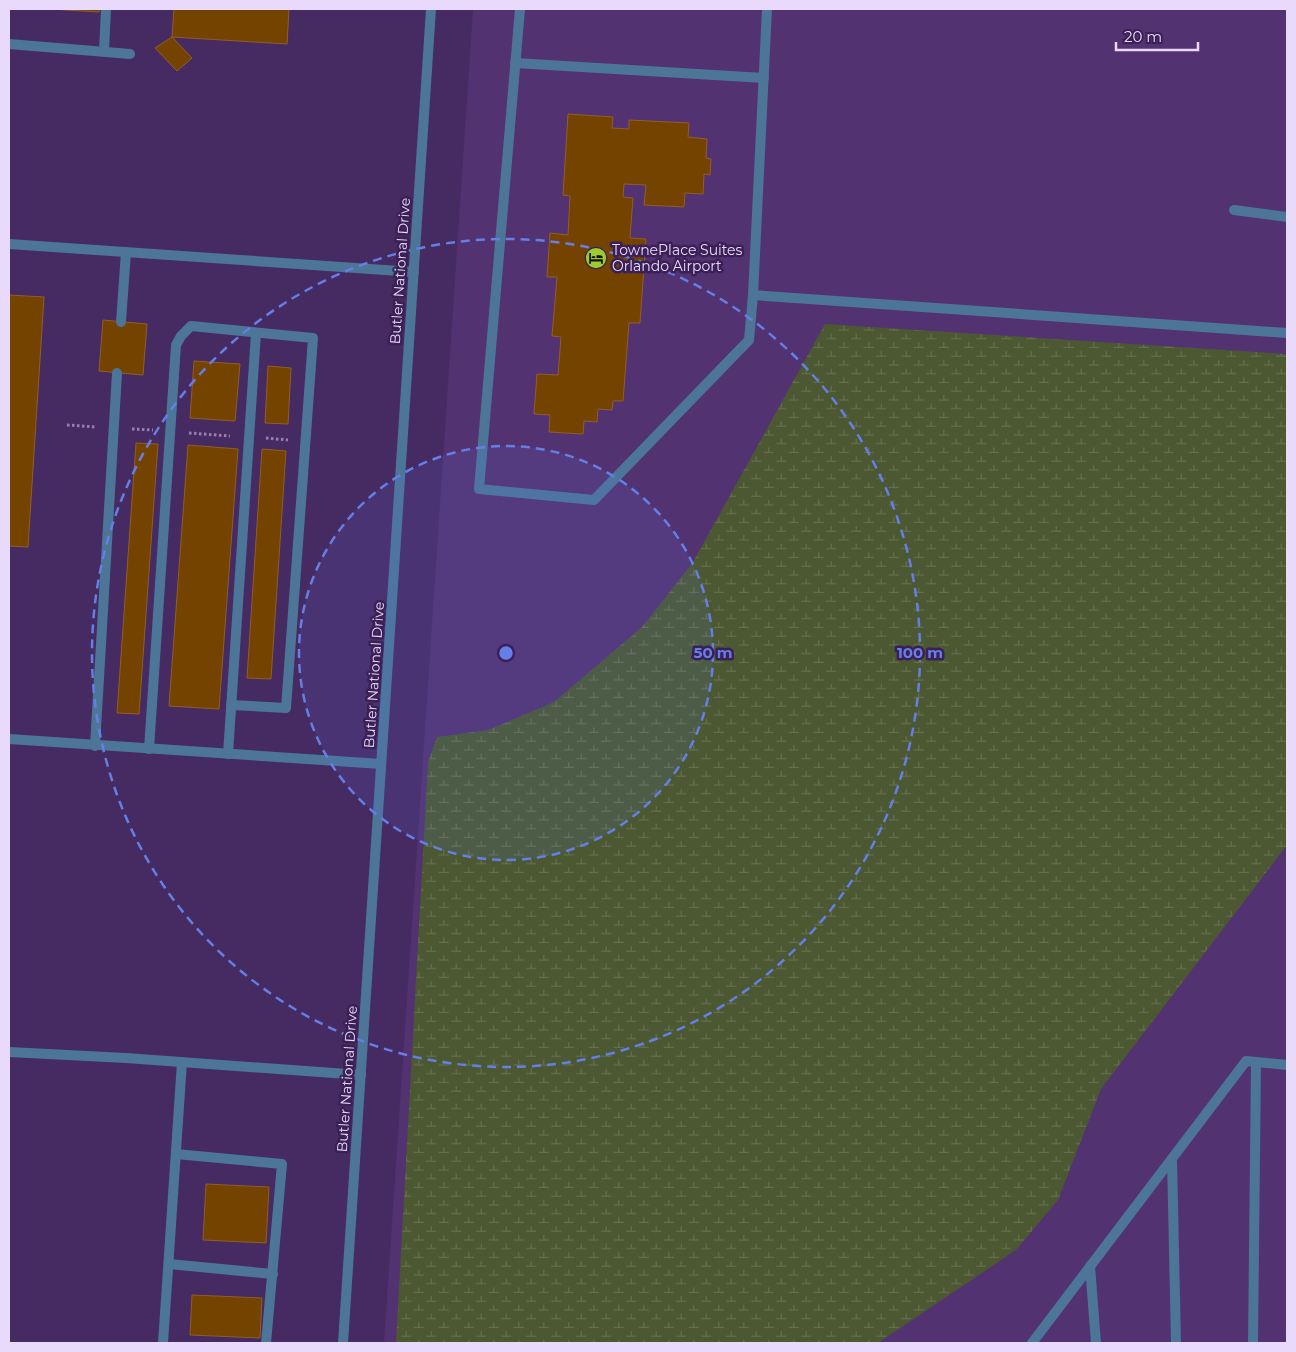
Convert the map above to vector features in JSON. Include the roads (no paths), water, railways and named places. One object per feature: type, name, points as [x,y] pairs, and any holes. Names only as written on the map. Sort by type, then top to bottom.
[{"type":"street","points":[[104,52],[106,9]]},
{"type":"street","name":"Butler National Drive","points":[[343,1343],[431,9]]},
{"type":"street","points":[[520,9],[479,489],[594,500],[749,340],[753,295],[767,9]]},
{"type":"street","points":[[9,44],[130,54]]},
{"type":"street","points":[[515,63],[764,78]]},
{"type":"street","points":[[1234,210],[1287,216]]},
{"type":"street","points":[[9,244],[414,272]]},
{"type":"street","points":[[121,322],[126,252]]},
{"type":"street","points":[[753,295],[1287,332]]},
{"type":"street","points":[[149,749],[176,345],[181,336],[191,326],[313,338],[286,708],[231,705]]},
{"type":"street","points":[[228,754],[256,333]]},
{"type":"street","points":[[94,746],[117,373]]},
{"type":"street","points":[[9,739],[382,764]]},
{"type":"street","points":[[9,1052],[361,1075]]},
{"type":"street","points":[[1032,1343],[1246,1061],[1287,1065]]},
{"type":"street","points":[[163,1343],[182,1062]]},
{"type":"street","points":[[1253,1343],[1256,1062]]},
{"type":"street","points":[[176,1154],[282,1164],[266,1343]]},
{"type":"street","points":[[1172,1159],[1176,1343]]},
{"type":"street","points":[[169,1264],[273,1274]]},
{"type":"street","points":[[1090,1266],[1096,1343]]},
{"type":"place","name":"TownePlace Suites Orlando Airport","points":[[596,258]]}]
